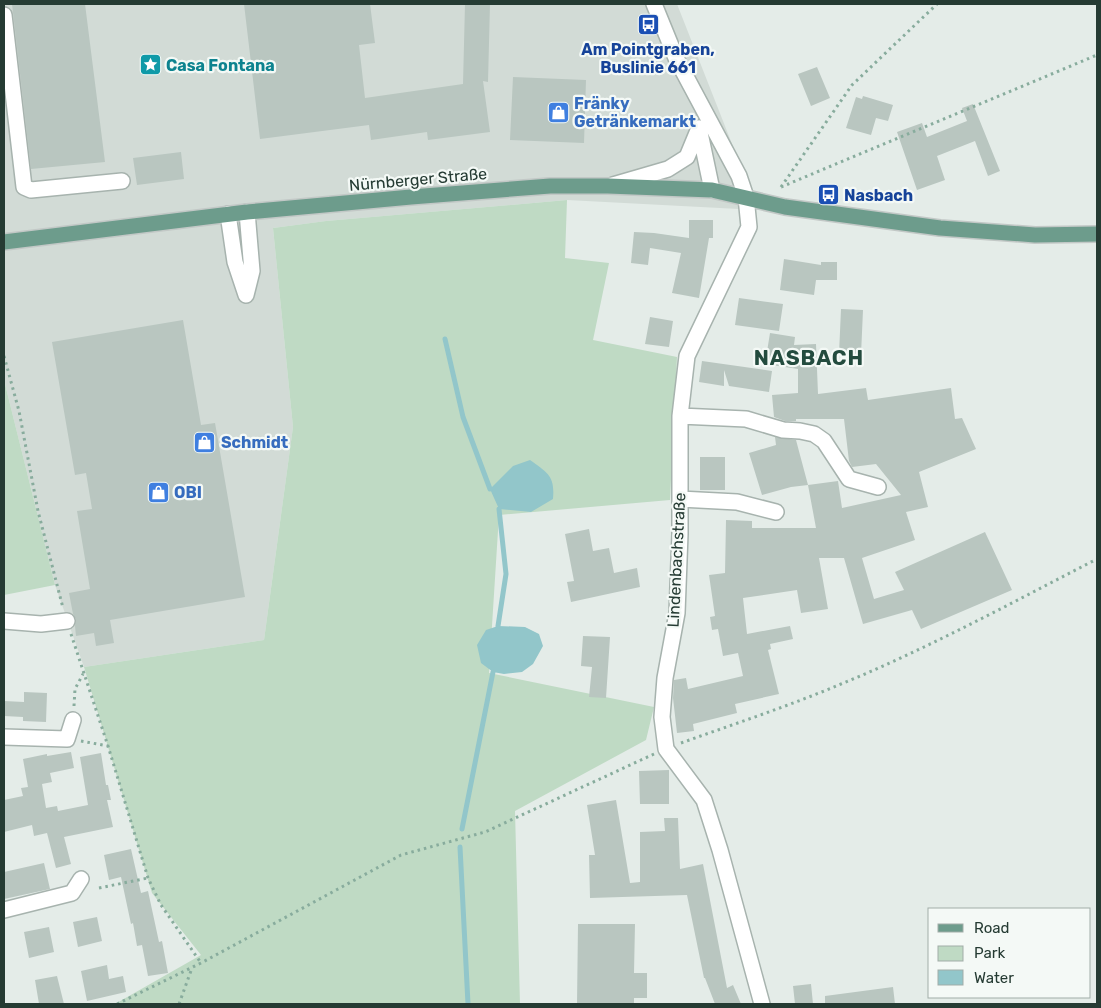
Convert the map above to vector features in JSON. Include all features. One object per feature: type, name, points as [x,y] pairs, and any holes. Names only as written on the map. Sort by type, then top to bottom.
[{"type":"main road","name":"Nürnberger Straße","points":[[4,242],[247,212],[550,186],[712,190],[769,204],[834,215],[940,228],[1035,235],[1097,234]]},
{"type":"street","name":"Lindenbachstraße","points":[[654,4],[676,58],[739,176],[746,198],[748,227],[687,356],[680,416],[677,613],[665,678],[662,717],[666,749],[704,800],[720,850],[762,1004]]},
{"type":"street","points":[[4,15],[24,187],[31,190],[122,181]]},
{"type":"street","points":[[697,100],[699,128],[712,190]]},
{"type":"street","points":[[608,186],[668,169],[687,156],[699,128]]},
{"type":"street","points":[[228,214],[235,262],[246,296],[252,272],[247,212]]},
{"type":"street","points":[[680,416],[746,419],[783,430],[814,434],[824,442],[850,480],[878,487]]},
{"type":"street","points":[[680,499],[737,502],[776,512]]},
{"type":"street","points":[[4,621],[41,624],[67,621]]},
{"type":"street","points":[[4,737],[67,739],[73,720]]},
{"type":"street","points":[[4,910],[72,893],[81,879]]},
{"type":"path","points":[[769,204],[852,85],[937,4]]},
{"type":"path","points":[[781,187],[1097,55]]},
{"type":"path","points":[[4,356],[19,411],[38,510],[67,621],[108,746],[148,878],[161,905],[201,963]]},
{"type":"path","points":[[117,1004],[201,963],[401,855],[485,832],[666,749],[841,685],[955,633],[1097,559]]},
{"type":"path","points":[[73,720],[75,689],[83,673]]},
{"type":"path","points":[[67,739],[108,746]]},
{"type":"path","points":[[100,888],[148,878]]},
{"type":"path","points":[[179,1004],[193,967]]},
{"type":"shaded area","points":[[4,4],[677,4],[758,210],[567,200],[326,221],[273,228],[293,427],[264,640],[84,667],[55,585],[4,380]]},
{"type":"green space","points":[[567,200],[565,258],[609,263],[593,340],[677,357],[670,500],[499,515],[489,673],[654,707],[646,740],[515,811],[520,1004],[115,1004],[201,955],[152,893],[84,667],[264,640],[293,427],[273,228],[326,221]]},
{"type":"green space","points":[[4,380],[55,585],[4,595]]},
{"type":"water","points":[[530,460],[549,476],[553,485],[553,499],[531,512],[499,509],[490,489],[513,466]]},
{"type":"water","points":[[498,626],[525,627],[539,634],[543,646],[533,664],[522,672],[504,674],[493,672],[481,663],[477,645],[486,630]]},
{"type":"building","points":[[12,4],[85,4],[105,162],[31,169]]},
{"type":"building","points":[[244,4],[370,4],[375,43],[359,45],[365,98],[463,84],[465,4],[490,4],[488,82],[483,81],[490,132],[428,140],[427,132],[371,140],[369,125],[260,139]]},
{"type":"building","points":[[817,67],[830,98],[811,106],[798,74]]},
{"type":"building","points":[[513,77],[586,80],[584,143],[510,140]]},
{"type":"building","points":[[863,96],[893,105],[888,121],[876,118],[871,135],[846,128],[856,97],[862,99]]},
{"type":"building","points":[[973,104],[1000,171],[988,176],[975,141],[937,156],[945,180],[917,190],[897,132],[922,123],[927,137],[967,121],[962,108]]},
{"type":"building","points":[[181,152],[184,179],[137,185],[133,158]]},
{"type":"building","points":[[689,220],[713,220],[713,238],[709,238],[699,298],[672,293],[681,253],[650,248],[648,265],[631,263],[634,232],[689,238]]},
{"type":"building","points":[[784,259],[821,265],[821,262],[837,262],[837,280],[816,280],[814,295],[780,290]]},
{"type":"building","points":[[739,298],[783,304],[779,331],[735,325]]},
{"type":"building","points":[[841,309],[863,310],[861,355],[839,354]]},
{"type":"building","points":[[650,317],[673,321],[669,347],[645,344]]},
{"type":"building","name":"OBI","points":[[183,320],[201,425],[215,423],[245,597],[110,620],[114,643],[96,646],[94,633],[76,636],[76,619],[73,614],[69,593],[90,589],[77,511],[92,509],[86,473],[75,475],[52,342]]},
{"type":"building","points":[[770,333],[795,337],[794,345],[816,344],[818,394],[866,388],[868,400],[951,388],[955,419],[962,418],[976,449],[919,472],[928,507],[906,512],[915,540],[862,558],[874,599],[904,590],[895,572],[985,532],[1012,590],[921,629],[912,610],[863,624],[844,558],[819,558],[828,609],[801,613],[797,590],[743,598],[747,634],[790,626],[793,639],[770,644],[771,649],[768,650],[779,694],[735,704],[737,713],[693,724],[694,731],[677,733],[673,698],[674,680],[686,678],[688,689],[743,676],[738,653],[723,656],[718,629],[712,630],[710,617],[715,616],[709,575],[725,573],[726,520],[752,521],[752,528],[816,528],[808,485],[838,481],[842,508],[901,495],[876,464],[852,467],[849,461],[844,419],[796,419],[796,421],[785,421],[774,417],[772,395],[798,393],[798,369],[765,364]]},
{"type":"building","points":[[702,361],[772,371],[769,392],[729,386],[724,370],[724,386],[699,382]]},
{"type":"building","points":[[775,437],[796,440],[808,485],[791,487],[762,495],[749,453],[776,445]]},
{"type":"building","points":[[700,457],[725,457],[725,490],[700,490]]},
{"type":"building","points":[[589,529],[593,551],[609,548],[614,573],[637,568],[640,587],[571,602],[567,582],[574,581],[565,534]]},
{"type":"building","points":[[583,636],[610,637],[606,698],[589,697],[592,667],[581,666]]},
{"type":"building","points":[[24,692],[47,693],[46,722],[23,721],[23,717],[4,716],[4,701],[24,702]]},
{"type":"building","points":[[71,752],[74,768],[50,773],[52,782],[42,784],[46,808],[57,806],[58,811],[88,805],[80,757],[101,753],[106,785],[108,785],[111,800],[107,800],[113,827],[64,837],[71,864],[56,868],[47,833],[34,836],[32,825],[4,832],[4,800],[23,796],[21,788],[28,787],[23,759]]},
{"type":"building","points":[[669,770],[669,804],[640,804],[639,771]]},
{"type":"building","points":[[616,800],[630,883],[640,882],[640,832],[665,831],[664,818],[678,818],[680,869],[703,864],[727,988],[733,985],[741,1004],[715,1004],[704,978],[687,895],[590,898],[589,855],[595,855],[587,805]]},
{"type":"building","points":[[131,849],[141,893],[148,891],[159,942],[162,941],[168,973],[148,976],[142,945],[137,946],[133,923],[131,924],[121,877],[109,880],[104,855]]},
{"type":"building","points":[[44,863],[50,889],[4,899],[4,872]]},
{"type":"building","points":[[97,917],[102,941],[78,947],[73,922]]},
{"type":"building","points":[[578,924],[635,924],[634,973],[647,973],[647,998],[634,998],[634,1004],[577,1004]]},
{"type":"building","points":[[49,927],[54,952],[29,958],[24,932]]},
{"type":"building","points":[[107,965],[109,979],[123,976],[126,992],[87,1001],[81,971]]},
{"type":"building","points":[[57,976],[64,1004],[39,1004],[35,980]]},
{"type":"building","points":[[811,984],[813,1004],[795,1004],[793,986]]},
{"type":"building","points":[[893,987],[895,1004],[825,1004],[825,996]]},
{"type":"waterway","points":[[445,339],[463,417],[490,489]]},
{"type":"waterway","points":[[498,626],[506,574],[499,509]]},
{"type":"waterway","points":[[462,829],[493,672]]},
{"type":"waterway","points":[[460,847],[468,1004]]},
{"type":"place","name":"Am Pointgraben, Buslinie 661","points":[[648,25]]},
{"type":"place","name":"Casa Fontana","points":[[150,65]]},
{"type":"place","name":"Fränky Getränkemarkt","points":[[558,112]]},
{"type":"place","name":"Nasbach","points":[[828,195]]},
{"type":"place","name":"Schmidt","points":[[205,442]]},
{"type":"place","name":"OBI","points":[[158,492]]},
{"type":"district","name":"NASBACH","points":[[809,358]]}]
